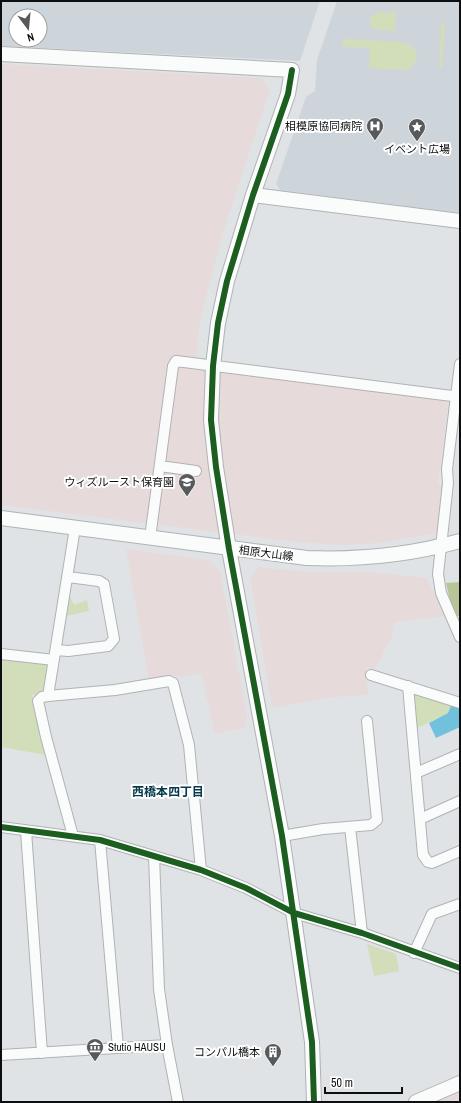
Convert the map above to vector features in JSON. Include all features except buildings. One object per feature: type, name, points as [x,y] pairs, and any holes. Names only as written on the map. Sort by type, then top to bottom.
[{"type":"street","points":[[1,54],[292,70],[286,101],[253,195],[227,282],[218,323],[212,366],[212,437],[229,549],[282,836],[294,913],[312,1042],[314,1102]]},
{"type":"street","points":[[253,195],[460,221]]},
{"type":"street","points":[[150,538],[174,363],[180,361],[458,397]]},
{"type":"street","points":[[460,364],[458,397],[447,468],[448,484],[438,574],[439,584],[446,607],[460,637]]},
{"type":"street","points":[[160,466],[196,471]]},
{"type":"street","name":"相原大山線","points":[[1,518],[307,558],[347,559],[380,557],[460,541]]},
{"type":"street","points":[[48,696],[56,655],[75,528]]},
{"type":"street","points":[[1,654],[56,655],[68,651],[108,646],[114,639],[104,584],[99,581],[68,577]]},
{"type":"street","points":[[371,675],[460,703]]},
{"type":"street","points":[[73,836],[39,704],[40,699],[48,696],[121,689],[169,681],[173,683],[190,745],[201,870]]},
{"type":"street","points":[[408,686],[423,855],[428,862],[432,863],[460,851]]},
{"type":"street","points":[[282,836],[371,824],[377,820],[367,721]]},
{"type":"street","points":[[416,773],[460,754]]},
{"type":"street","points":[[420,819],[460,801]]},
{"type":"street","points":[[1,827],[100,840],[201,870],[246,888],[294,913],[362,933],[414,953],[460,968]]},
{"type":"street","points":[[350,827],[362,933]]},
{"type":"street","points":[[26,831],[42,1053]]},
{"type":"street","points":[[100,840],[118,1048]]},
{"type":"street","points":[[154,856],[159,989],[167,1045],[178,1102]]},
{"type":"street","points":[[414,953],[432,914],[460,904]]},
{"type":"street","points":[[1,1055],[167,1045]]},
{"type":"street","points":[[416,1102],[460,1083]]},
{"type":"shaded area","points":[[1,1],[320,1],[300,61],[41,48],[48,48],[48,8],[8,8],[8,46],[1,46]]},
{"type":"shaded area","name":"相模原協同病院","points":[[337,1],[460,1],[460,213],[280,190],[276,184],[306,97],[315,91],[317,60]]},
{"type":"shaded area","points":[[1,64],[262,78],[270,90],[222,236],[200,321],[195,367],[445,400],[448,405],[438,483],[443,484],[437,533],[379,543],[344,545],[295,542],[1,505]]},
{"type":"shaded area","points":[[126,549],[209,560],[220,571],[247,715],[245,727],[215,734],[201,673],[176,678],[175,675],[149,682]]},
{"type":"shaded area","points":[[259,567],[306,572],[369,572],[427,578],[445,616],[395,622],[391,639],[374,670],[366,666],[368,695],[332,697],[272,708],[250,578]]},
{"type":"shaded area","points":[[460,1092],[460,1102],[436,1102]]},
{"type":"green space","points":[[378,12],[396,13],[395,31],[377,30],[371,26],[370,17]]},
{"type":"green space","points":[[443,22],[445,24],[442,68],[440,69],[441,24]]},
{"type":"green space","points":[[343,39],[401,42],[410,45],[416,51],[416,60],[411,67],[406,70],[369,68],[370,48],[343,47]]},
{"type":"green space","points":[[460,582],[460,616],[457,616],[450,600],[446,583]]},
{"type":"green space","points":[[68,592],[74,605],[87,600],[89,611],[66,616]]},
{"type":"green space","points":[[1,658],[47,664],[43,691],[40,694],[32,695],[46,755],[1,747]]},
{"type":"green space","points":[[408,686],[453,701],[448,713],[411,731]]},
{"type":"green space","points":[[367,944],[396,954],[399,971],[374,976]]},
{"type":"water","points":[[453,701],[460,703],[460,727],[436,738],[429,723],[448,713]]},
{"type":"cycle path","points":[[292,70],[288,94],[253,195],[227,281],[218,323],[213,366],[211,420],[216,467],[229,549],[282,836],[312,1042],[314,1102]]},
{"type":"cycle path","points":[[1,827],[100,840],[201,870],[246,888],[294,913],[362,933],[460,968]]},
{"type":"place","name":"相模原協同病院","points":[[375,141]]},
{"type":"place","name":"イベント広場","points":[[417,142]]},
{"type":"place","name":"ウィズルースト保育園","points":[[187,497]]},
{"type":"place","name":"Stutio HAUSU","points":[[95,1062]]},
{"type":"place","name":"コンパル橋本","points":[[273,1067]]},
{"type":"district","name":"西橋本四丁目","points":[[168,792]]}]
